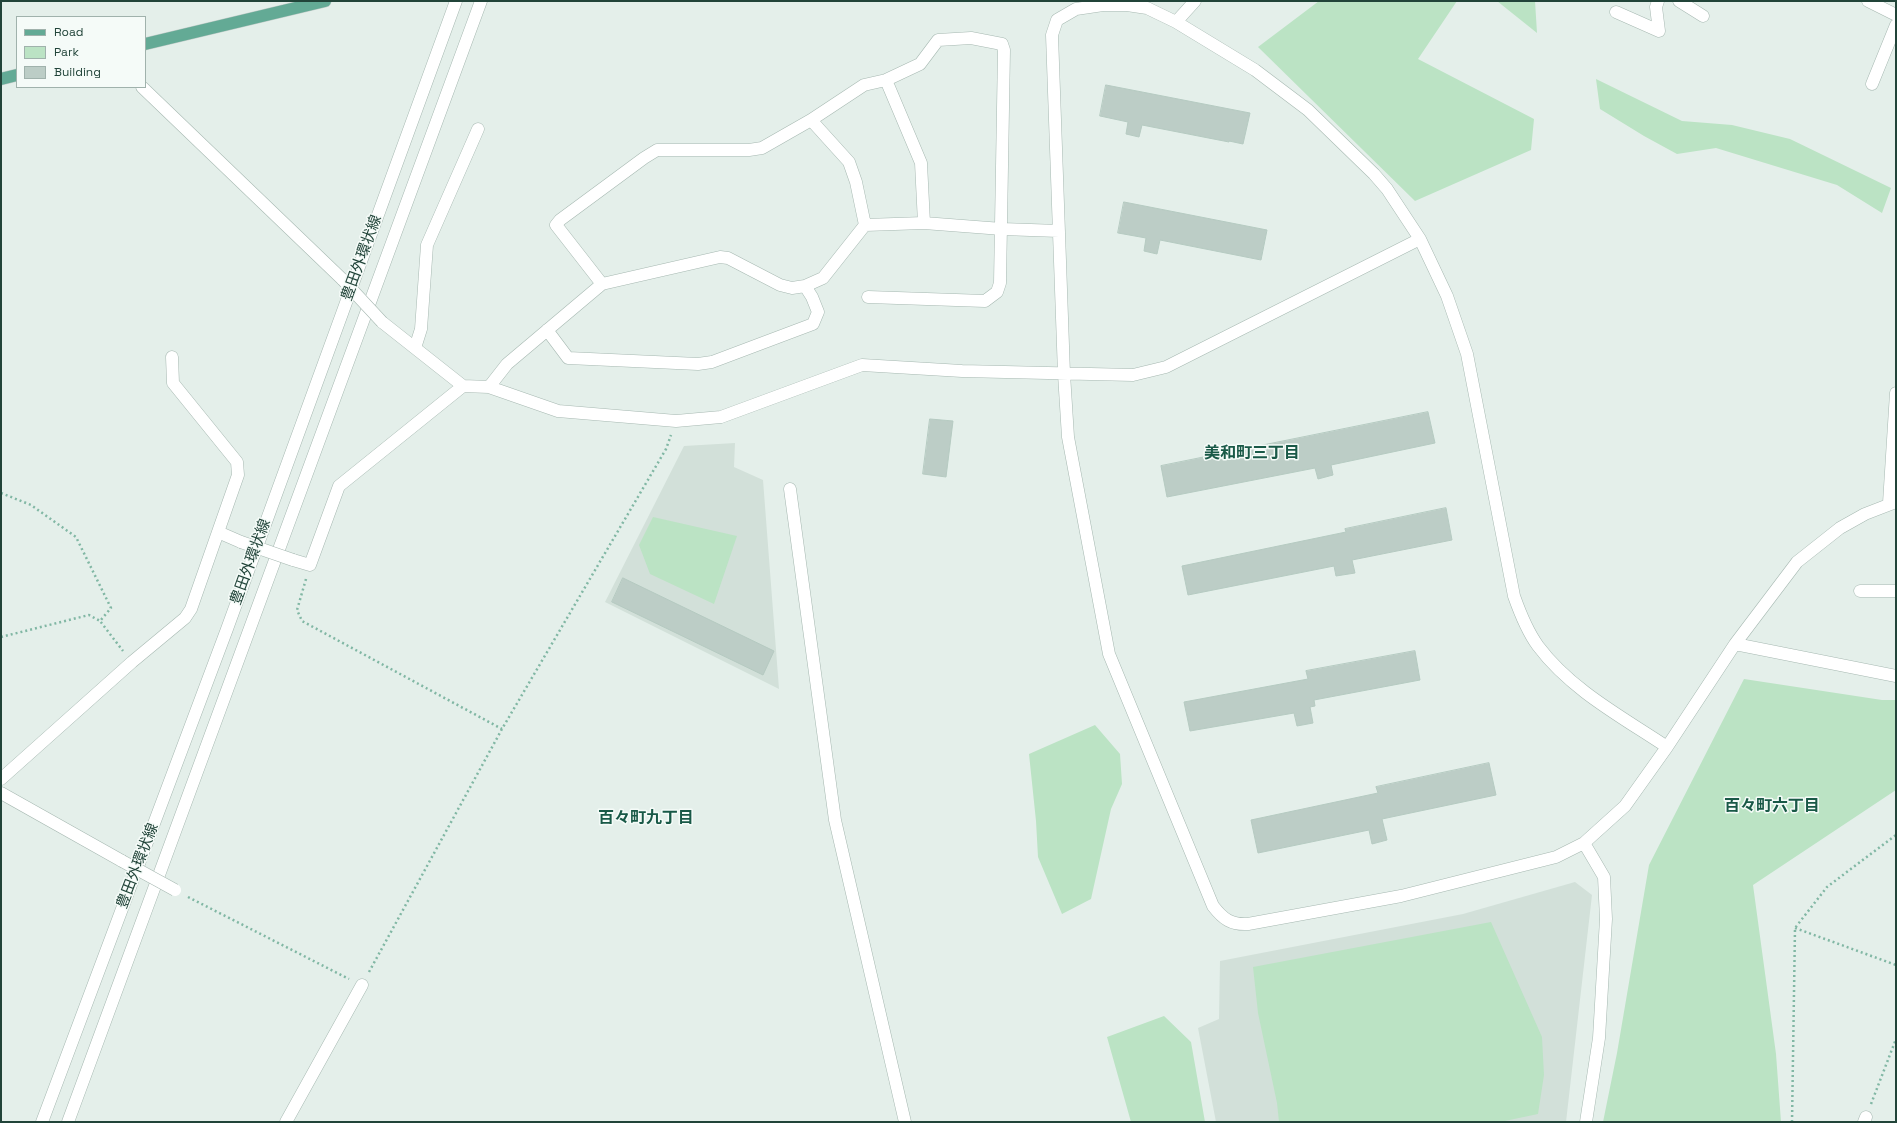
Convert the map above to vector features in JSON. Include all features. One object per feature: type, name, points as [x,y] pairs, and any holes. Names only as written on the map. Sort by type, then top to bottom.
[{"type":"main road","points":[[146,44],[325,1]]},
{"type":"main road","points":[[1,79],[16,76]]},
{"type":"street","name":"豊田外環状線","points":[[42,1122],[227,629],[456,1]]},
{"type":"street","name":"豊田外環状線","points":[[68,1122],[481,1]]},
{"type":"street","points":[[1176,22],[1195,1]]},
{"type":"street","points":[[1616,12],[1659,31],[1656,7],[1658,1]]},
{"type":"street","points":[[1679,1],[1703,16]]},
{"type":"street","points":[[1868,1],[1896,15]]},
{"type":"street","points":[[1667,747],[1569,680],[1537,645],[1520,613],[1514,596],[1467,354],[1447,296],[1420,239],[1379,179],[1308,110],[1255,70],[1176,22],[1147,8],[1127,5],[1103,5],[1076,9],[1057,20],[1052,36],[1064,374],[1068,436],[1109,654],[1213,906],[1220,915],[1229,922],[1248,924],[1401,896],[1556,857],[1584,843],[1625,806],[1667,747],[1735,644],[1796,562],[1840,528],[1865,514],[1893,502],[1896,393]]},
{"type":"street","points":[[1872,84],[1896,24]]},
{"type":"street","points":[[602,284],[556,226],[560,220],[644,158],[658,150],[750,150],[762,148],[811,120],[864,86],[886,80],[920,64],[938,40],[971,38],[1002,44],[1004,50],[1002,230],[1000,284],[997,292],[985,300],[868,297]]},
{"type":"street","points":[[886,80],[922,162],[924,222]]},
{"type":"street","points":[[143,88],[343,280],[382,322],[463,386],[489,387],[558,411],[676,421],[721,417],[862,365],[1064,374],[1133,375],[1166,367],[1420,239]]},
{"type":"street","points":[[811,120],[850,162],[856,182],[865,225]]},
{"type":"street","points":[[415,348],[421,329],[427,245],[478,129]]},
{"type":"street","points":[[489,387],[507,364],[602,284],[720,257],[728,258],[780,285],[792,288],[805,286],[823,278],[865,225],[924,222],[1002,230],[1059,231]]},
{"type":"street","points":[[547,330],[568,358],[698,364],[712,362],[813,324],[818,312],[812,297],[805,286]]},
{"type":"street","points":[[1,779],[132,662],[185,618],[190,609],[238,475],[237,462],[173,383],[172,357]]},
{"type":"street","points":[[218,532],[241,542],[310,565],[339,486],[463,386]]},
{"type":"street","points":[[790,489],[835,820],[905,1122]]},
{"type":"street","points":[[1860,591],[1896,591]]},
{"type":"street","points":[[1735,644],[1896,676]]},
{"type":"street","points":[[1,793],[122,862],[175,890]]},
{"type":"street","points":[[1584,843],[1604,877],[1606,919],[1599,1038],[1586,1122]]},
{"type":"street","points":[[286,1122],[362,986]]},
{"type":"path","points":[[175,890],[362,986],[502,729],[666,449],[676,421]]},
{"type":"path","points":[[1,493],[31,505],[76,537],[110,608],[100,621]]},
{"type":"path","points":[[310,565],[297,610],[302,621],[502,729]]},
{"type":"path","points":[[1,637],[89,615],[100,621],[132,662]]},
{"type":"path","points":[[1792,1122],[1795,928],[1827,887],[1896,836]]},
{"type":"path","points":[[1795,928],[1896,965]]},
{"type":"path","points":[[1865,1119],[1896,1039]]},
{"type":"shaded area","points":[[735,443],[734,467],[763,480],[779,689],[605,602],[684,446]]},
{"type":"shaded area","points":[[1575,882],[1592,895],[1566,1122],[1216,1122],[1198,1028],[1219,1019],[1220,961],[1463,914]]},
{"type":"green space","points":[[1319,1],[1457,1],[1418,59],[1534,119],[1531,150],[1415,201],[1258,47]]},
{"type":"green space","points":[[1497,1],[1535,1],[1537,33]]},
{"type":"green space","points":[[1596,79],[1682,121],[1732,125],[1790,139],[1891,188],[1882,213],[1837,185],[1716,148],[1677,154],[1600,109]]},
{"type":"green space","points":[[653,517],[737,536],[714,604],[650,574],[639,545]]},
{"type":"green space","points":[[1744,679],[1882,700],[1896,700],[1896,790],[1753,885],[1776,1054],[1781,1122],[1603,1122],[1617,1053],[1649,865]]},
{"type":"green space","points":[[1095,725],[1120,754],[1122,784],[1111,809],[1091,899],[1062,914],[1038,857],[1029,754]]},
{"type":"green space","points":[[1491,922],[1542,1037],[1544,1075],[1538,1114],[1500,1122],[1279,1122],[1277,1103],[1258,1013],[1253,967]]},
{"type":"green space","points":[[1164,1016],[1191,1042],[1205,1122],[1131,1122],[1107,1037]]},
{"type":"building","points":[[1106,85],[1250,113],[1243,144],[1142,125],[1139,137],[1126,134],[1128,122],[1100,116]]},
{"type":"building","points":[[1124,202],[1267,230],[1261,260],[1160,240],[1157,254],[1144,251],[1146,238],[1118,233]]},
{"type":"building","points":[[1428,412],[1435,443],[1331,465],[1333,475],[1318,479],[1315,468],[1167,497],[1161,466]]},
{"type":"building","points":[[930,419],[953,421],[946,477],[923,474]]},
{"type":"building","points":[[1446,508],[1452,540],[1352,560],[1355,573],[1336,576],[1334,566],[1188,595],[1182,566],[1346,532],[1345,529]]},
{"type":"building","points":[[623,578],[774,651],[763,675],[612,602]]},
{"type":"building","points":[[1415,651],[1420,680],[1314,700],[1315,706],[1310,707],[1313,723],[1297,726],[1294,713],[1190,731],[1184,702],[1308,679],[1306,671]]},
{"type":"building","points":[[1489,763],[1496,795],[1382,819],[1387,840],[1372,844],[1369,830],[1258,853],[1251,820],[1378,793],[1376,787]]},
{"type":"district","name":"美和町三丁目","points":[[1252,454]]},
{"type":"district","name":"百々町六丁目","points":[[1772,807]]},
{"type":"district","name":"百々町九丁目","points":[[646,819]]}]
